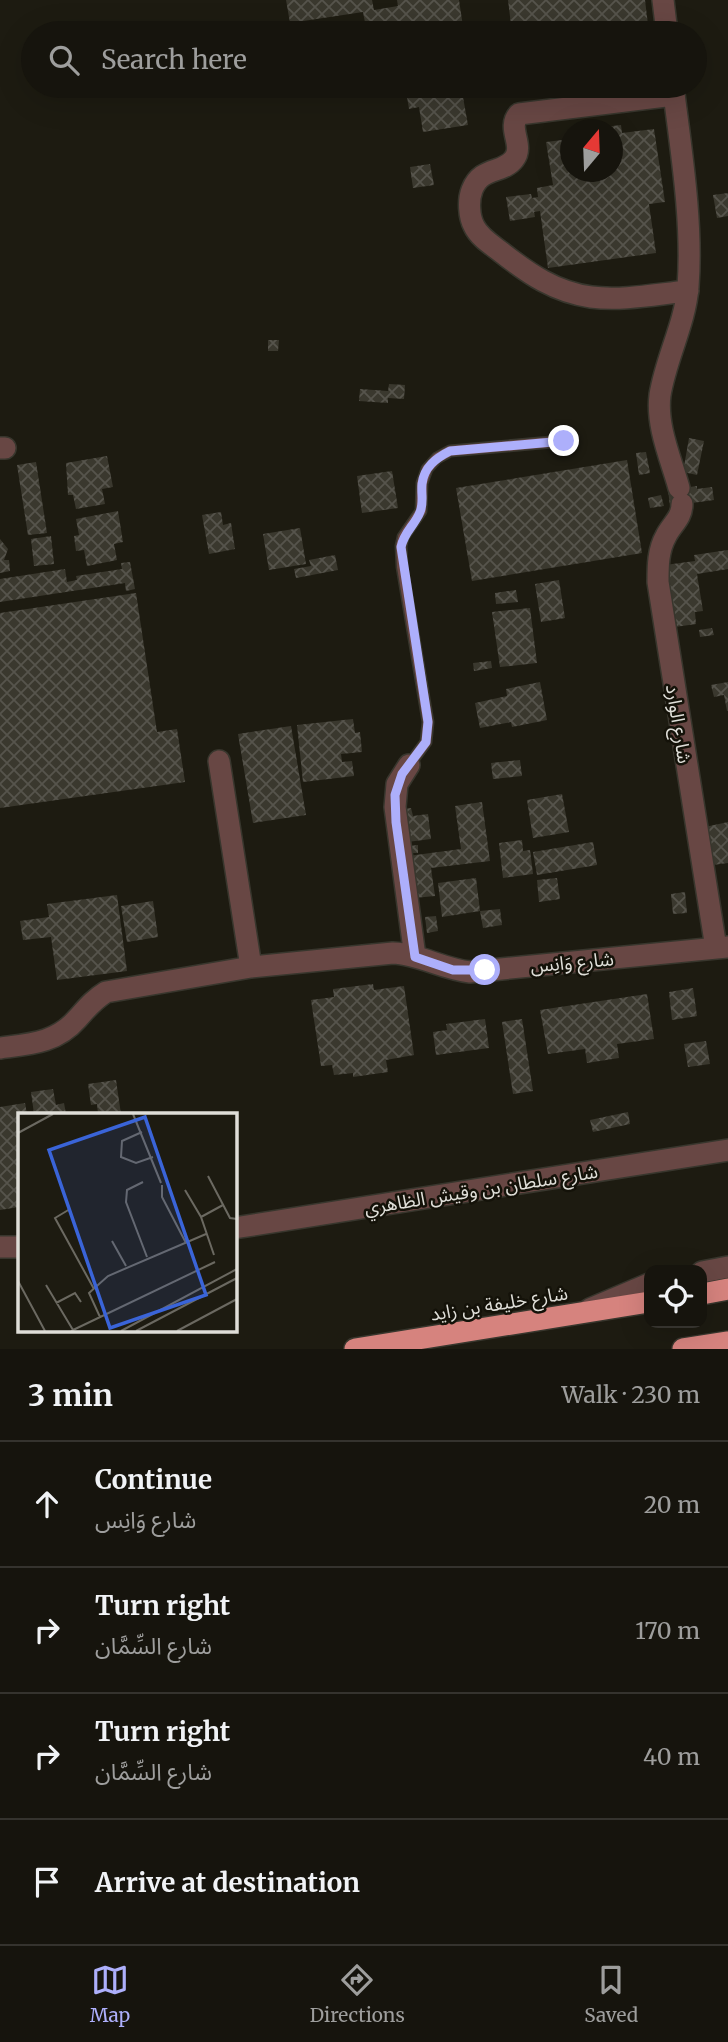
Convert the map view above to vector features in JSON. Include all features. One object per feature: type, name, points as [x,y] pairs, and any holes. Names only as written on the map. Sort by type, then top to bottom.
[{"type":"highway","points":[[707,1293],[728,1289]]},
{"type":"highway","name":"شارع خليفة بن زايد","points":[[355,1349],[644,1303]]},
{"type":"highway","points":[[683,1349],[728,1342]]},
{"type":"street","points":[[663,0],[666,21]]},
{"type":"street","points":[[622,98],[519,114],[513,125],[516,156],[510,164],[489,171],[476,182],[470,197],[471,217],[479,234],[538,279],[565,291],[607,298],[688,291],[686,192],[675,98]]},
{"type":"street","name":"شارع الوارد","points":[[688,291],[660,397],[660,417],[680,496],[681,514],[661,548],[658,582],[722,948]]},
{"type":"street","points":[[219,761],[251,967]]},
{"type":"street","points":[[409,765],[397,784],[395,807],[415,957]]},
{"type":"street","name":"شارع وَانِس","points":[[0,1048],[39,1043],[58,1035],[96,998],[106,992],[251,967],[393,953],[415,957],[444,968],[470,972],[722,948]]},
{"type":"street","name":"شارع سلطان بن وقيش الظاهري","points":[[236,1228],[728,1150]]},
{"type":"street","points":[[0,1248],[18,1247]]},
{"type":"street","points":[[707,1271],[728,1267]]},
{"type":"street","points":[[581,1313],[644,1286]]},
{"type":"lane","points":[[409,765],[426,742],[428,722],[401,547],[403,537],[421,511],[422,483],[427,469],[437,458],[450,451],[564,441]]},
{"type":"building","points":[[286,0],[372,0],[374,10],[398,6],[397,0],[459,0],[462,21],[365,21],[363,12],[290,21]]},
{"type":"building","points":[[508,0],[645,0],[648,21],[511,21]]},
{"type":"building","points":[[407,98],[463,98],[468,125],[423,132],[419,107],[409,109]]},
{"type":"building","points":[[654,129],[665,202],[649,204],[656,253],[548,268],[540,211],[534,212],[535,217],[510,221],[506,197],[531,194],[532,198],[538,197],[537,188],[553,185],[546,142],[560,140],[560,182],[623,182],[623,133]]},
{"type":"building","points":[[430,164],[434,185],[413,188],[410,167]]},
{"type":"building","points":[[728,193],[728,216],[717,218],[713,195]]},
{"type":"building","points":[[268,340],[279,340],[278,351],[268,351]]},
{"type":"building","points":[[389,384],[405,385],[404,399],[388,398],[388,403],[359,401],[360,389],[388,391]]},
{"type":"building","points":[[689,438],[704,441],[697,475],[683,472]]},
{"type":"building","points":[[646,452],[650,473],[639,475],[636,453]]},
{"type":"building","points":[[107,456],[113,487],[102,489],[105,504],[76,509],[73,495],[68,495],[66,463]]},
{"type":"building","points":[[627,460],[642,553],[472,581],[456,488]]},
{"type":"building","points":[[36,462],[47,533],[28,535],[17,465]]},
{"type":"building","points":[[392,471],[398,508],[362,513],[357,476]]},
{"type":"building","points":[[697,486],[697,489],[712,487],[714,500],[670,506],[668,490]]},
{"type":"building","points":[[661,495],[664,506],[650,508],[648,498]]},
{"type":"building","points":[[118,511],[123,542],[114,544],[117,560],[87,566],[84,550],[76,551],[74,536],[79,535],[76,519]]},
{"type":"building","points":[[221,512],[223,525],[231,523],[235,549],[209,554],[202,515]]},
{"type":"building","points":[[300,528],[306,564],[269,570],[263,534]]},
{"type":"building","points":[[51,536],[54,564],[34,566],[31,539]]},
{"type":"building","points":[[0,539],[8,549],[4,560],[9,560],[10,571],[0,573]]},
{"type":"building","points":[[728,550],[728,569],[697,574],[703,611],[695,612],[696,624],[675,627],[665,565],[695,561],[694,555]]},
{"type":"building","points":[[335,555],[338,570],[296,578],[294,569],[311,566],[309,560]]},
{"type":"building","points":[[130,562],[135,589],[126,591],[125,583],[0,602],[0,579],[65,569],[67,582],[77,580],[76,576],[122,569],[121,563]]},
{"type":"building","points":[[559,580],[565,618],[541,622],[535,584]]},
{"type":"building","points":[[516,590],[518,602],[496,604],[495,593]]},
{"type":"building","points":[[136,593],[157,732],[177,729],[185,782],[0,808],[0,613]]},
{"type":"building","points":[[530,608],[537,663],[500,667],[492,612]]},
{"type":"building","points":[[712,628],[714,635],[700,637],[699,630]]},
{"type":"building","points":[[491,661],[492,668],[474,671],[473,663]]},
{"type":"building","points":[[540,682],[547,720],[512,727],[511,722],[480,728],[475,703],[507,696],[506,689]]},
{"type":"building","points":[[728,682],[727,711],[724,695],[714,697],[711,685]]},
{"type":"building","points":[[353,719],[355,733],[360,732],[362,752],[341,754],[342,762],[352,761],[354,776],[303,782],[297,725]]},
{"type":"building","points":[[291,726],[306,815],[253,823],[238,734]]},
{"type":"building","points":[[520,760],[522,776],[493,779],[491,763]]},
{"type":"building","points":[[562,794],[569,832],[533,838],[527,800]]},
{"type":"building","points":[[482,802],[490,861],[431,868],[435,896],[414,898],[408,856],[461,849],[455,806]]},
{"type":"building","points":[[411,808],[413,816],[428,814],[431,839],[407,842],[403,809]]},
{"type":"building","points":[[728,822],[728,863],[713,865],[705,827]]},
{"type":"building","points":[[522,840],[523,851],[530,850],[533,874],[503,878],[499,843]]},
{"type":"building","points":[[593,842],[597,865],[537,875],[533,852]]},
{"type":"building","points":[[418,845],[418,853],[410,853],[409,846]]},
{"type":"building","points":[[476,878],[480,911],[442,917],[438,883]]},
{"type":"building","points":[[557,878],[560,899],[539,902],[537,880]]},
{"type":"building","points":[[685,892],[687,913],[673,914],[671,894]]},
{"type":"building","points":[[117,895],[127,971],[57,980],[51,937],[23,940],[20,921],[49,917],[47,904]]},
{"type":"building","points":[[153,901],[158,937],[127,942],[121,906]]},
{"type":"building","points":[[500,909],[502,925],[483,928],[480,911]]},
{"type":"building","points":[[436,916],[438,931],[427,933],[425,917]]},
{"type":"building","points":[[373,984],[374,990],[404,986],[414,1055],[386,1060],[388,1072],[353,1077],[353,1073],[334,1075],[332,1065],[321,1066],[311,1000],[334,997],[333,989]]},
{"type":"building","points":[[693,988],[697,1016],[672,1020],[669,992]]},
{"type":"building","points":[[647,994],[654,1039],[617,1044],[619,1058],[587,1063],[585,1049],[548,1054],[540,1010]]},
{"type":"building","points":[[485,1019],[489,1048],[436,1055],[433,1032],[447,1030],[446,1024]]},
{"type":"building","points":[[522,1019],[533,1091],[513,1094],[502,1022]]},
{"type":"building","points":[[706,1041],[710,1064],[688,1067],[684,1044]]},
{"type":"building","points":[[116,1080],[121,1113],[98,1113],[97,1104],[91,1105],[88,1084]]},
{"type":"building","points":[[53,1089],[56,1105],[64,1103],[66,1113],[34,1113],[31,1092]]},
{"type":"building","points":[[25,1103],[27,1113],[18,1113],[18,1207],[0,1210],[0,1107]]},
{"type":"building","points":[[628,1112],[630,1124],[593,1132],[590,1120]]},
{"type":"route","points":[[485,970],[453,970],[415,957],[396,822],[395,795],[402,774],[426,742],[428,722],[402,568],[401,547],[403,537],[421,511],[422,483],[427,469],[437,458],[450,451],[564,441]]}]
